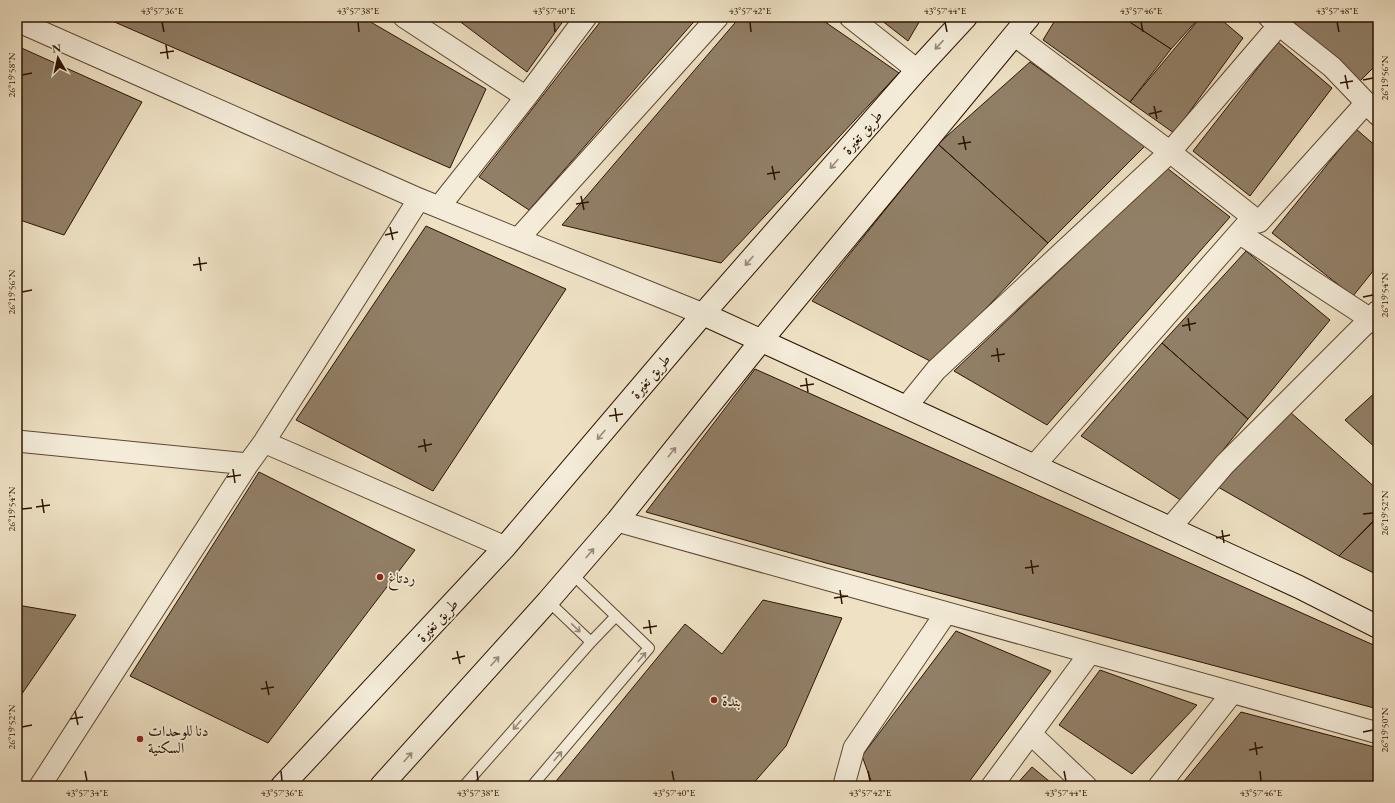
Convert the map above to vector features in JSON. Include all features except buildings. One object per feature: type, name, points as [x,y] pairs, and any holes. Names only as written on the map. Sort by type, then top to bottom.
[{"type":"main road","name":"طريق تغيرة","points":[[282,786],[505,547],[703,314],[917,70],[966,17]]},
{"type":"main road","points":[[381,786],[548,602],[617,521],[761,341],[1029,17]]},
{"type":"main road","points":[[703,314],[1170,528],[1378,627]]},
{"type":"street","points":[[404,17],[526,97]]},
{"type":"street","points":[[439,207],[526,97],[586,17]]},
{"type":"street","points":[[518,239],[718,17]]},
{"type":"street","points":[[850,17],[917,70]]},
{"type":"street","points":[[17,20],[419,200],[703,314]]},
{"type":"street","points":[[906,407],[936,370],[1170,152],[1274,21],[1332,67],[1372,109],[1259,222],[1170,152],[1014,35]]},
{"type":"street","points":[[40,786],[248,464],[264,442],[419,200]]},
{"type":"street","points":[[1034,466],[1253,217]]},
{"type":"street","points":[[1170,528],[1225,464],[1375,318],[1239,233]]},
{"type":"street","points":[[17,441],[248,464]]},
{"type":"street","points":[[264,442],[505,547]]},
{"type":"street","points":[[617,521],[1378,733]]},
{"type":"street","points":[[847,786],[845,781],[854,748],[946,613]]},
{"type":"street","points":[[992,786],[1090,653]]},
{"type":"street","points":[[1159,786],[1232,693]]},
{"type":"street","points":[[1030,734],[1086,786]]},
{"type":"lane","points":[[532,786],[649,648],[572,574]]},
{"type":"lane","points":[[548,602],[590,642]]},
{"type":"lane","points":[[464,786],[590,642],[616,616]]},
{"type":"place","name":"ردتاغ","points":[[380,577]]},
{"type":"place","name":"بندة","points":[[714,700]]},
{"type":"place","name":"دنا للوحدات السكنية","points":[[140,739]]}]
